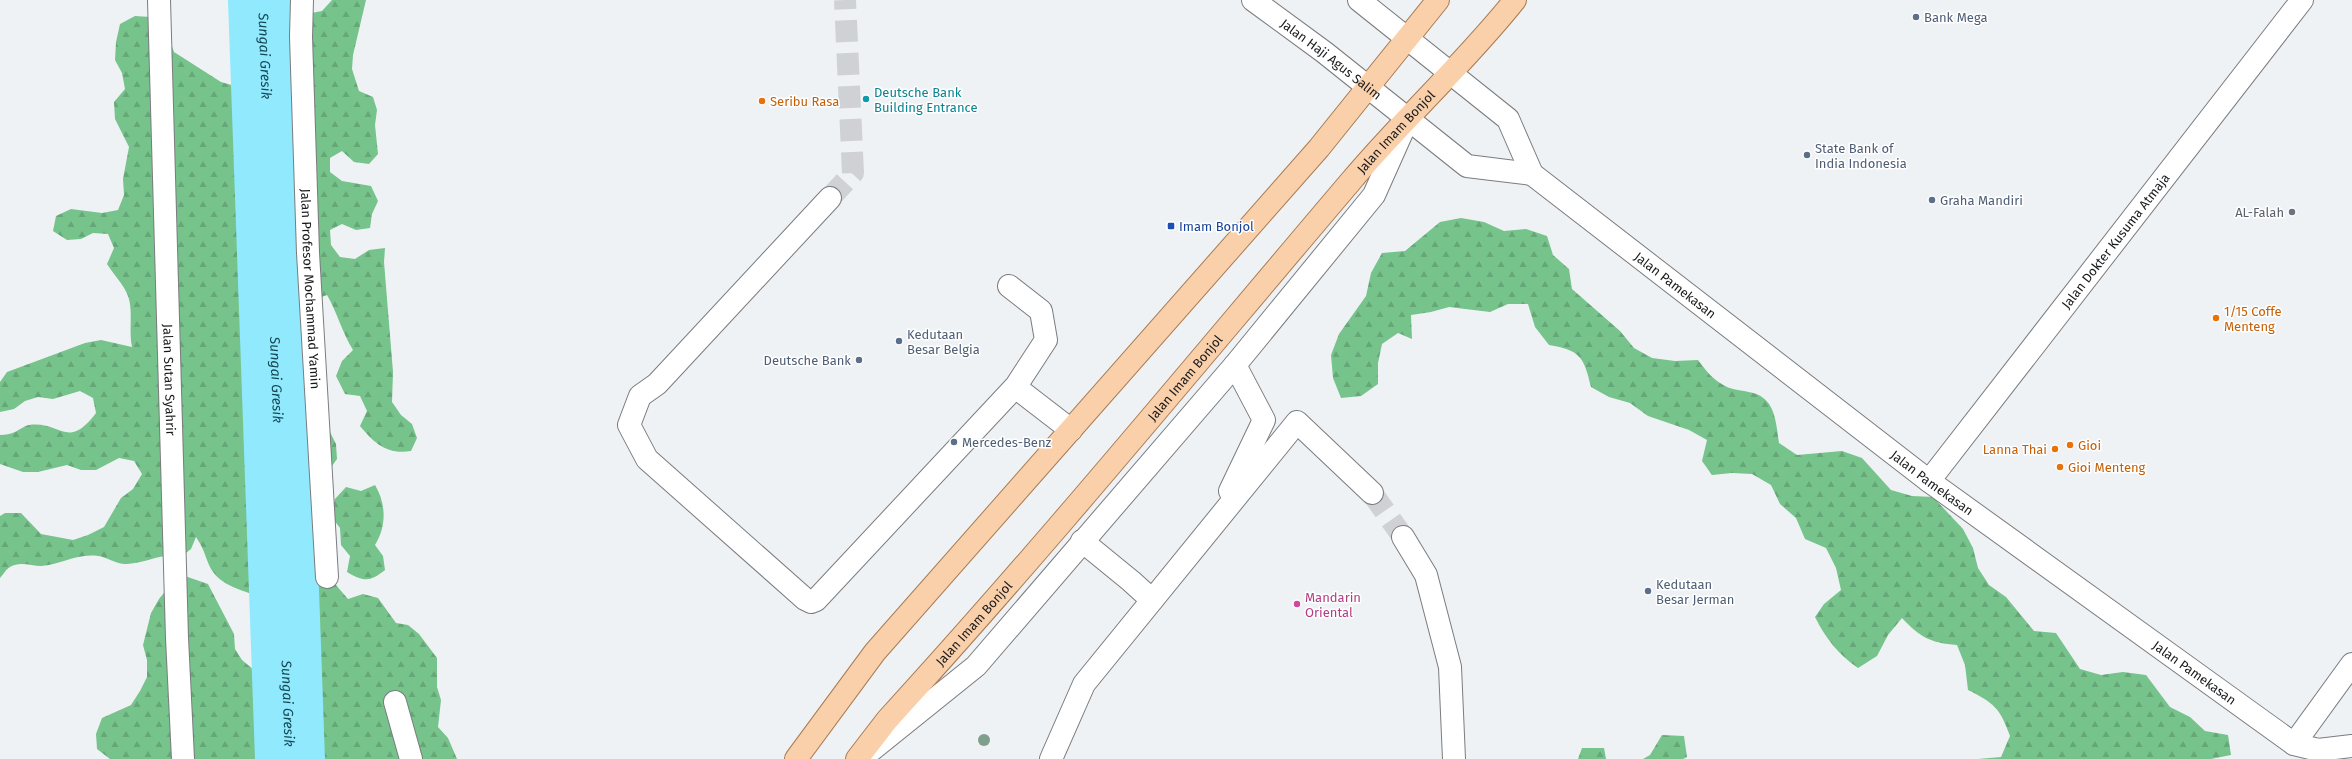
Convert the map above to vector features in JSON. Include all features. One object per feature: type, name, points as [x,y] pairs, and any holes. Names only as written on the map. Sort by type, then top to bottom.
[{"type":"main road","points":[[796,759],[876,652],[1314,154],[1438,0]]},
{"type":"main road","name":"Jalan Imam Bonjol","points":[[859,759],[887,720],[1168,398],[1353,178],[1486,37],[1516,0]]},
{"type":"street","name":"Jalan Sutan Syahrir","points":[[159,0],[177,638],[183,759]]},
{"type":"street","name":"Jalan Profesor Mochammad Yamin","points":[[302,0],[301,37],[308,253],[327,577]]},
{"type":"street","name":"Jalan Haji Agus Salim","points":[[1253,0],[1368,87],[1408,120]]},
{"type":"street","points":[[1360,0],[1451,73]]},
{"type":"street","name":"Jalan Dokter Kusuma Atmaja","points":[[1929,481],[2302,0]]},
{"type":"street","name":"Jalan Pamekasan","points":[[1451,73],[1508,119],[1532,174],[1929,481],[2294,744],[2318,750],[2352,746]]},
{"type":"street","points":[[859,759],[976,666],[1235,365],[1374,195],[1408,120],[1466,166],[1532,174]]},
{"type":"street","points":[[830,198],[657,384],[640,396],[629,425],[647,459],[805,599],[811,602],[816,600],[1020,390],[1046,340],[1041,311],[1009,286]]},
{"type":"street","points":[[1220,514],[1234,481],[1264,420],[1235,365]]},
{"type":"street","points":[[1020,390],[1070,430]]},
{"type":"street","points":[[1051,759],[1084,684],[1220,514],[1297,422],[1372,493]]},
{"type":"street","points":[[1403,537],[1426,575],[1450,667],[1454,759]]},
{"type":"street","points":[[1082,541],[1131,580],[1152,600]]},
{"type":"street","points":[[2294,744],[2352,664]]},
{"type":"street","points":[[395,702],[411,759]]},
{"type":"green space","points":[[260,0],[296,0],[306,14],[322,11],[332,0],[366,0],[353,55],[352,69],[359,91],[373,97],[377,110],[375,125],[378,154],[369,164],[354,162],[342,151],[330,158],[330,172],[342,181],[371,186],[378,201],[372,214],[370,228],[356,230],[342,224],[330,230],[331,245],[340,257],[355,259],[369,250],[385,248],[384,262],[393,372],[392,402],[401,415],[412,424],[417,438],[411,451],[395,451],[382,446],[370,438],[360,426],[367,411],[360,396],[345,394],[336,376],[342,361],[353,350],[327,295],[313,300],[323,418],[336,444],[337,459],[325,482],[317,515],[313,523],[298,518],[295,486],[299,469],[286,460],[282,410],[289,396],[292,380],[284,367],[273,357],[272,340],[277,308],[276,292],[284,260],[277,245],[278,229],[272,215],[270,199],[273,148],[279,133],[278,116],[271,103],[267,87],[270,72],[265,55],[255,42],[249,28]]},
{"type":"green space","points":[[135,16],[150,17],[169,38],[174,52],[221,82],[235,86],[249,111],[252,125],[246,151],[249,180],[244,222],[250,234],[260,245],[260,260],[247,301],[251,316],[262,326],[258,361],[262,376],[271,394],[264,435],[282,489],[269,528],[274,556],[270,572],[265,586],[252,594],[227,584],[212,571],[196,537],[191,549],[181,557],[166,556],[141,562],[124,564],[98,556],[83,556],[55,564],[41,566],[22,564],[14,565],[7,569],[0,578],[0,516],[5,513],[21,513],[41,534],[73,540],[104,527],[121,498],[133,489],[142,474],[134,461],[119,458],[96,470],[81,470],[67,465],[38,472],[23,472],[0,464],[0,435],[15,432],[29,425],[40,425],[64,432],[71,432],[78,430],[86,424],[96,413],[93,398],[80,391],[53,399],[38,397],[25,401],[14,409],[0,412],[0,382],[7,372],[85,343],[101,340],[132,347],[131,309],[129,298],[124,288],[107,264],[114,248],[108,234],[93,233],[81,239],[67,240],[53,231],[56,216],[71,209],[102,213],[118,210],[124,195],[123,179],[129,147],[115,119],[114,102],[125,89],[122,73],[115,60],[116,42],[120,24]]},
{"type":"green space","points":[[1461,218],[1484,222],[1504,231],[1526,229],[1547,236],[1553,255],[1569,269],[1572,289],[1620,331],[1634,348],[1652,358],[1675,361],[1698,360],[1718,382],[1732,389],[1750,392],[1765,399],[1773,412],[1779,443],[1797,455],[1842,451],[1862,458],[1891,490],[1912,496],[1933,497],[1963,529],[1973,548],[1978,568],[1989,585],[2006,597],[2034,631],[2056,633],[2080,669],[2101,675],[2123,672],[2146,675],[2170,707],[2190,717],[2205,731],[2228,735],[2231,755],[2211,759],[1978,759],[2001,757],[2010,736],[2003,719],[1995,707],[1968,690],[1965,665],[1957,645],[1932,641],[1914,630],[1902,618],[1888,635],[1877,656],[1858,668],[1851,663],[1833,646],[1815,617],[1824,604],[1841,590],[1836,568],[1826,548],[1805,539],[1796,518],[1780,504],[1771,485],[1752,474],[1732,473],[1712,475],[1702,461],[1707,440],[1689,430],[1648,416],[1630,403],[1609,397],[1591,387],[1583,362],[1568,349],[1549,345],[1535,327],[1528,304],[1508,304],[1490,312],[1449,307],[1411,315],[1412,339],[1398,333],[1382,344],[1378,363],[1378,384],[1361,396],[1341,398],[1333,378],[1331,355],[1339,334],[1366,296],[1371,273],[1382,253],[1405,251],[1440,222]]},
{"type":"green space","points":[[375,485],[379,492],[384,515],[382,530],[375,545],[383,556],[385,570],[371,579],[363,579],[347,572],[350,556],[341,545],[340,528],[331,516],[335,499],[346,487],[361,491]]},
{"type":"green space","points":[[313,573],[329,577],[348,599],[363,594],[378,598],[396,623],[408,625],[419,634],[437,658],[437,687],[441,700],[438,727],[448,738],[457,759],[284,759],[280,736],[283,719],[294,705],[314,692],[318,677],[315,661],[303,652],[289,652],[280,628],[279,604],[283,588]]},
{"type":"green space","points":[[179,574],[208,584],[234,634],[235,649],[242,660],[254,670],[256,688],[262,697],[260,725],[256,738],[262,759],[110,759],[97,749],[96,734],[102,718],[131,705],[147,677],[147,660],[143,645],[151,613],[159,599]]},
{"type":"green space","points":[[1662,735],[1684,736],[1687,757],[1683,759],[1643,759],[1650,755]]},
{"type":"green space","points":[[1582,748],[1604,748],[1606,759],[1578,759]]},
{"type":"waterway","name":"Sungai Gresik","points":[[263,0],[290,759]]},
{"type":"tunnel","points":[[830,198],[853,173],[845,0]]},
{"type":"tunnel","points":[[1372,493],[1403,537]]},
{"type":"place","name":"Bank Mega","points":[[1916,17]]},
{"type":"place","name":"Deutsche Bank Building Entrance","points":[[866,99]]},
{"type":"place","name":"Seribu Rasa","points":[[762,101]]},
{"type":"place","name":"State Bank of India Indonesia","points":[[1807,155]]},
{"type":"place","name":"Graha Mandiri","points":[[1932,200]]},
{"type":"place","name":"AL-Falah","points":[[2292,212]]},
{"type":"place","name":"Imam Bonjol","points":[[1171,226]]},
{"type":"place","name":"1/15 Coffe Menteng","points":[[2216,318]]},
{"type":"place","name":"Kedutaan Besar Belgia","points":[[899,341]]},
{"type":"place","name":"Deutsche Bank","points":[[859,360]]},
{"type":"place","name":"Mercedes-Benz","points":[[954,442]]},
{"type":"place","name":"Gioi","points":[[2070,445]]},
{"type":"place","name":"Lanna Thai","points":[[2055,449]]},
{"type":"place","name":"Gioi Menteng","points":[[2060,467]]},
{"type":"place","name":"Kedutaan Besar Jerman","points":[[1648,591]]},
{"type":"place","name":"Mandarin Oriental","points":[[1297,604]]}]
